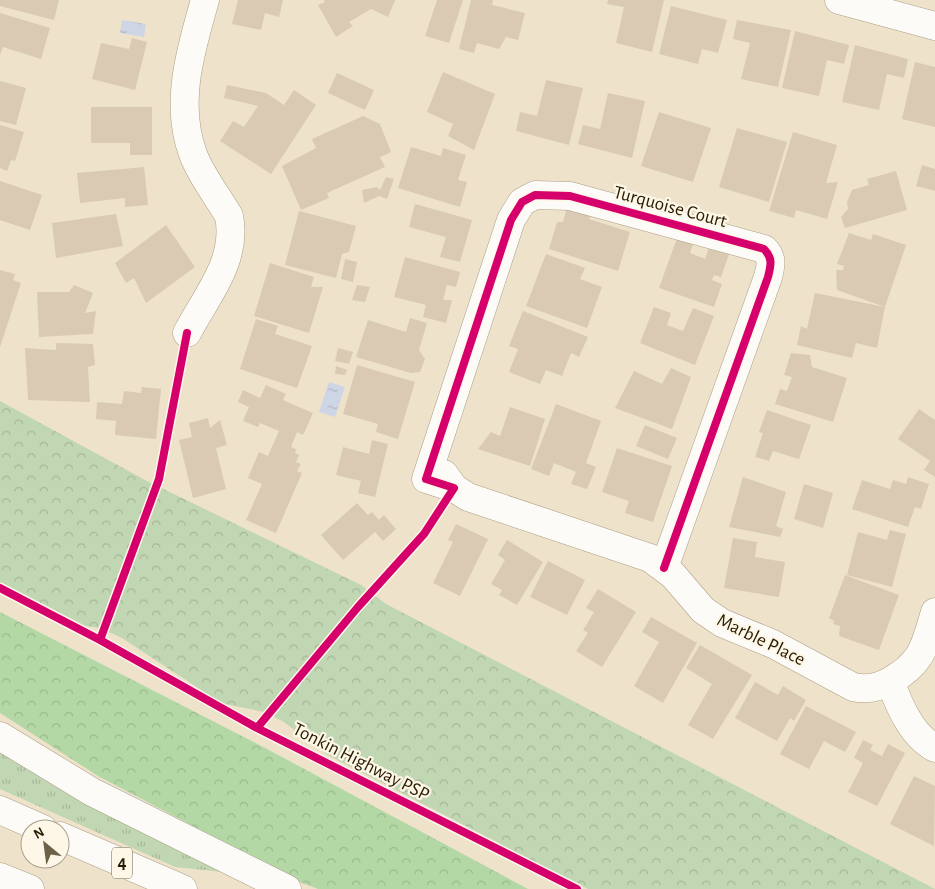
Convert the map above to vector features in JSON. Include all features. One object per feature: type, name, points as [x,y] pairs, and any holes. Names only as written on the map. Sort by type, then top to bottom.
[{"type":"main road","points":[[187,333],[223,270],[232,228],[229,216],[192,154],[185,116],[189,60],[205,0]]},
{"type":"main road","points":[[839,0],[935,26]]},
{"type":"main road","name":"Turquoise Court","points":[[426,478],[511,220],[522,202],[535,196],[570,196],[764,249],[770,255],[771,264],[768,277],[664,568]]},
{"type":"main road","points":[[436,446],[438,461],[454,488]]},
{"type":"main road","name":"Marble Place","points":[[426,478],[454,488],[468,497],[650,558],[664,568],[703,610],[722,623],[781,647],[853,687],[862,689],[875,688],[902,675],[917,662],[924,650],[935,612]]},
{"type":"main road","points":[[890,681],[902,712],[928,744],[935,748]]},
{"type":"main road","points":[[0,736],[92,792],[287,889]]},
{"type":"main road","points":[[0,810],[20,819]]},
{"type":"main road","name":"4","points":[[70,840],[183,889]]},
{"type":"main road","points":[[0,877],[30,889]]},
{"type":"green space","points":[[0,401],[145,480],[361,585],[386,604],[935,889],[588,889],[326,754],[284,722],[264,712],[221,703],[122,638],[100,628],[78,625],[0,585]]},
{"type":"green space","points":[[0,612],[267,749],[528,889],[318,889],[297,881],[98,776],[0,713]]},
{"type":"green space","points":[[0,737],[223,872],[175,867],[0,789]]},
{"type":"water","points":[[122,20],[146,24],[144,37],[120,33]]},
{"type":"water","points":[[329,382],[345,387],[335,417],[319,412]]},
{"type":"building","points":[[0,0],[59,0],[54,20],[0,6]]},
{"type":"building","points":[[238,0],[283,0],[279,17],[265,13],[261,30],[232,24]]},
{"type":"building","points":[[324,0],[395,0],[388,17],[371,9],[349,22],[353,26],[336,37],[318,5],[325,2]]},
{"type":"building","points":[[437,0],[463,0],[449,43],[425,36]]},
{"type":"building","points":[[471,0],[493,0],[492,5],[525,13],[518,40],[506,37],[499,49],[477,43],[474,53],[459,49]]},
{"type":"building","points":[[608,0],[664,0],[652,52],[616,43],[624,7],[607,4]]},
{"type":"building","points":[[671,6],[727,20],[718,53],[702,49],[698,64],[659,54]]},
{"type":"building","points":[[0,13],[50,28],[41,59],[3,47],[0,55]]},
{"type":"building","points":[[737,20],[791,30],[778,87],[741,79],[750,43],[733,39]]},
{"type":"building","points":[[795,31],[849,45],[844,64],[827,60],[819,96],[782,88]]},
{"type":"building","points":[[132,38],[147,42],[135,90],[92,79],[101,43],[129,49]]},
{"type":"building","points":[[855,45],[908,59],[904,78],[887,74],[879,110],[842,102]]},
{"type":"building","points":[[915,62],[935,67],[935,127],[902,119]]},
{"type":"building","points":[[443,72],[495,94],[474,150],[448,136],[453,124],[427,112]]},
{"type":"building","points":[[337,73],[374,90],[365,110],[328,93]]},
{"type":"building","points":[[546,80],[583,88],[569,145],[516,131],[520,112],[537,116]]},
{"type":"building","points":[[0,81],[26,88],[16,125],[0,121]]},
{"type":"building","points":[[227,85],[266,93],[284,105],[294,90],[316,105],[271,174],[220,141],[233,121],[244,127],[258,106],[224,98]]},
{"type":"building","points":[[608,93],[645,101],[632,158],[578,144],[583,125],[600,129]]},
{"type":"building","points":[[91,107],[152,107],[152,155],[130,155],[130,143],[91,143]]},
{"type":"building","points":[[659,112],[711,128],[693,182],[641,166]]},
{"type":"building","points":[[363,116],[380,124],[391,152],[380,157],[385,167],[327,193],[329,198],[301,210],[282,166],[316,148],[312,139]]},
{"type":"building","points":[[0,125],[24,132],[15,161],[11,160],[7,171],[0,168]]},
{"type":"building","points":[[737,128],[787,142],[769,202],[719,187]]},
{"type":"building","points":[[793,132],[837,145],[826,183],[838,182],[827,219],[796,210],[794,218],[769,211]]},
{"type":"building","points":[[411,147],[441,156],[443,148],[466,155],[458,180],[467,182],[460,207],[398,188]]},
{"type":"building","points":[[922,165],[935,169],[935,191],[916,186]]},
{"type":"building","points":[[144,167],[148,205],[125,207],[125,198],[80,203],[77,173]]},
{"type":"building","points":[[896,171],[907,210],[845,228],[841,217],[848,209],[847,202],[852,190],[869,185],[867,179]]},
{"type":"building","points":[[386,177],[394,179],[387,199],[379,196],[364,203],[362,190],[377,187],[380,190]]},
{"type":"building","points":[[0,181],[42,195],[30,230],[0,220]]},
{"type":"building","points":[[569,201],[593,209],[589,219],[630,232],[618,271],[549,249],[557,222],[563,222]]},
{"type":"building","points":[[415,204],[472,220],[460,262],[440,257],[446,237],[409,227]]},
{"type":"building","points":[[299,211],[356,226],[349,252],[342,254],[336,278],[285,265]]},
{"type":"building","points":[[116,214],[123,246],[56,258],[52,223]]},
{"type":"building","points":[[166,225],[195,267],[146,303],[134,278],[126,283],[115,263]]},
{"type":"building","points":[[849,233],[871,240],[873,234],[906,245],[885,307],[837,290],[836,270],[843,270],[844,266],[837,264]]},
{"type":"building","points":[[677,238],[693,244],[690,253],[705,259],[709,247],[729,254],[721,277],[714,275],[712,280],[722,284],[714,307],[659,288]]},
{"type":"building","points":[[546,254],[585,268],[580,279],[602,287],[587,328],[526,306]]},
{"type":"building","points":[[405,257],[460,272],[456,287],[447,285],[443,300],[452,300],[446,323],[423,317],[426,305],[394,297]]},
{"type":"building","points":[[345,259],[357,262],[353,282],[341,279]]},
{"type":"building","points":[[270,263],[314,277],[311,287],[323,287],[309,333],[254,316]]},
{"type":"building","points":[[0,270],[15,274],[13,280],[21,283],[0,347]]},
{"type":"building","points":[[74,285],[93,293],[85,313],[96,311],[93,334],[39,337],[37,292],[69,292]]},
{"type":"building","points":[[357,285],[370,287],[365,302],[352,300]]},
{"type":"building","points":[[815,293],[885,307],[877,348],[856,343],[852,358],[797,345],[801,326],[807,329]]},
{"type":"building","points":[[654,307],[671,313],[667,325],[683,331],[693,308],[714,316],[695,365],[640,343]]},
{"type":"building","points":[[523,311],[588,337],[579,357],[571,353],[562,376],[546,370],[540,384],[509,372],[518,349],[509,346]]},
{"type":"building","points":[[410,318],[427,323],[419,350],[425,359],[420,372],[411,373],[356,357],[368,320],[406,332]]},
{"type":"building","points":[[256,319],[278,326],[275,334],[312,346],[297,388],[240,369]]},
{"type":"building","points":[[56,343],[93,344],[95,365],[88,367],[90,402],[28,400],[25,348],[56,350]]},
{"type":"building","points":[[338,348],[353,352],[349,364],[335,361]]},
{"type":"building","points":[[791,353],[810,355],[812,367],[847,378],[833,422],[775,404],[780,389],[787,391],[792,377],[784,375]]},
{"type":"building","points":[[357,365],[415,382],[398,439],[376,432],[378,424],[343,414]]},
{"type":"building","points":[[336,366],[347,370],[345,375],[335,374]]},
{"type":"building","points":[[671,368],[691,377],[672,429],[615,408],[634,371],[662,384]]},
{"type":"building","points":[[266,385],[286,394],[283,400],[313,413],[303,435],[297,432],[291,447],[296,449],[295,453],[299,455],[296,462],[301,464],[297,471],[302,473],[276,533],[246,520],[262,484],[248,478],[259,452],[268,456],[279,431],[260,423],[258,427],[243,421],[249,407],[238,402],[243,390],[260,398]]},
{"type":"building","points":[[142,387],[161,389],[156,439],[115,435],[116,421],[96,419],[97,402],[122,404],[124,391],[141,393]]},
{"type":"building","points":[[556,404],[601,421],[586,463],[596,467],[587,489],[571,484],[576,472],[554,463],[549,476],[531,469]]},
{"type":"building","points":[[510,407],[545,419],[530,466],[478,449],[491,432],[500,436]]},
{"type":"building","points":[[919,409],[935,420],[935,477],[924,470],[930,461],[898,439]]},
{"type":"building","points":[[767,410],[811,425],[799,459],[773,451],[769,461],[755,457],[763,433],[759,432]]},
{"type":"building","points":[[208,418],[210,428],[220,420],[227,445],[216,448],[226,489],[193,498],[179,440],[192,437],[189,423]]},
{"type":"building","points":[[645,425],[677,438],[668,459],[636,446]]},
{"type":"building","points":[[372,440],[388,444],[375,497],[358,493],[361,481],[336,475],[343,447],[369,454]]},
{"type":"building","points":[[617,448],[672,466],[653,522],[625,513],[629,501],[602,492]]},
{"type":"building","points":[[743,477],[786,492],[776,526],[783,529],[780,537],[729,527]]},
{"type":"building","points":[[908,477],[929,484],[921,509],[915,507],[908,527],[852,509],[862,480],[890,489],[893,480],[906,484]]},
{"type":"building","points":[[804,484],[833,493],[823,528],[794,519]]},
{"type":"building","points":[[357,503],[368,515],[372,512],[379,520],[384,515],[396,529],[383,541],[375,532],[343,560],[321,535]]},
{"type":"building","points":[[456,524],[488,539],[460,596],[433,583],[453,542],[448,540]]},
{"type":"building","points":[[890,530],[906,534],[892,587],[847,575],[858,532],[887,540]]},
{"type":"building","points":[[733,538],[757,542],[755,557],[785,562],[779,597],[724,588]]},
{"type":"building","points":[[507,540],[543,562],[517,605],[499,595],[502,590],[491,584],[505,560],[498,555]]},
{"type":"building","points":[[548,561],[585,580],[567,615],[530,597]]},
{"type":"building","points":[[845,575],[899,595],[879,650],[839,636],[840,626],[833,624],[834,621],[829,618]]},
{"type":"building","points":[[598,589],[636,612],[602,667],[576,651],[588,633],[583,630],[594,612],[586,608]]},
{"type":"building","points":[[651,617],[697,643],[663,703],[634,686],[659,642],[642,632]]},
{"type":"building","points":[[700,645],[752,675],[713,739],[688,725],[712,684],[686,668]]},
{"type":"building","points":[[755,682],[778,695],[783,686],[806,700],[794,721],[790,718],[777,741],[735,718]]},
{"type":"building","points":[[806,706],[856,732],[845,752],[824,741],[809,769],[780,754]]},
{"type":"building","points":[[863,740],[873,745],[870,750],[882,756],[888,744],[905,753],[877,806],[848,792],[863,763],[854,758]]},
{"type":"building","points":[[914,776],[935,786],[934,846],[890,824]]},
{"type":"cycle path","points":[[257,728],[358,607],[424,534],[454,488],[426,479],[511,220],[522,202],[535,195],[570,196],[764,249],[770,259],[768,277],[664,568]]},
{"type":"cycle path","points":[[100,640],[159,479],[187,333]]},
{"type":"cycle path","name":"Tonkin Highway PSP","points":[[0,588],[100,640],[257,728],[577,889]]}]
